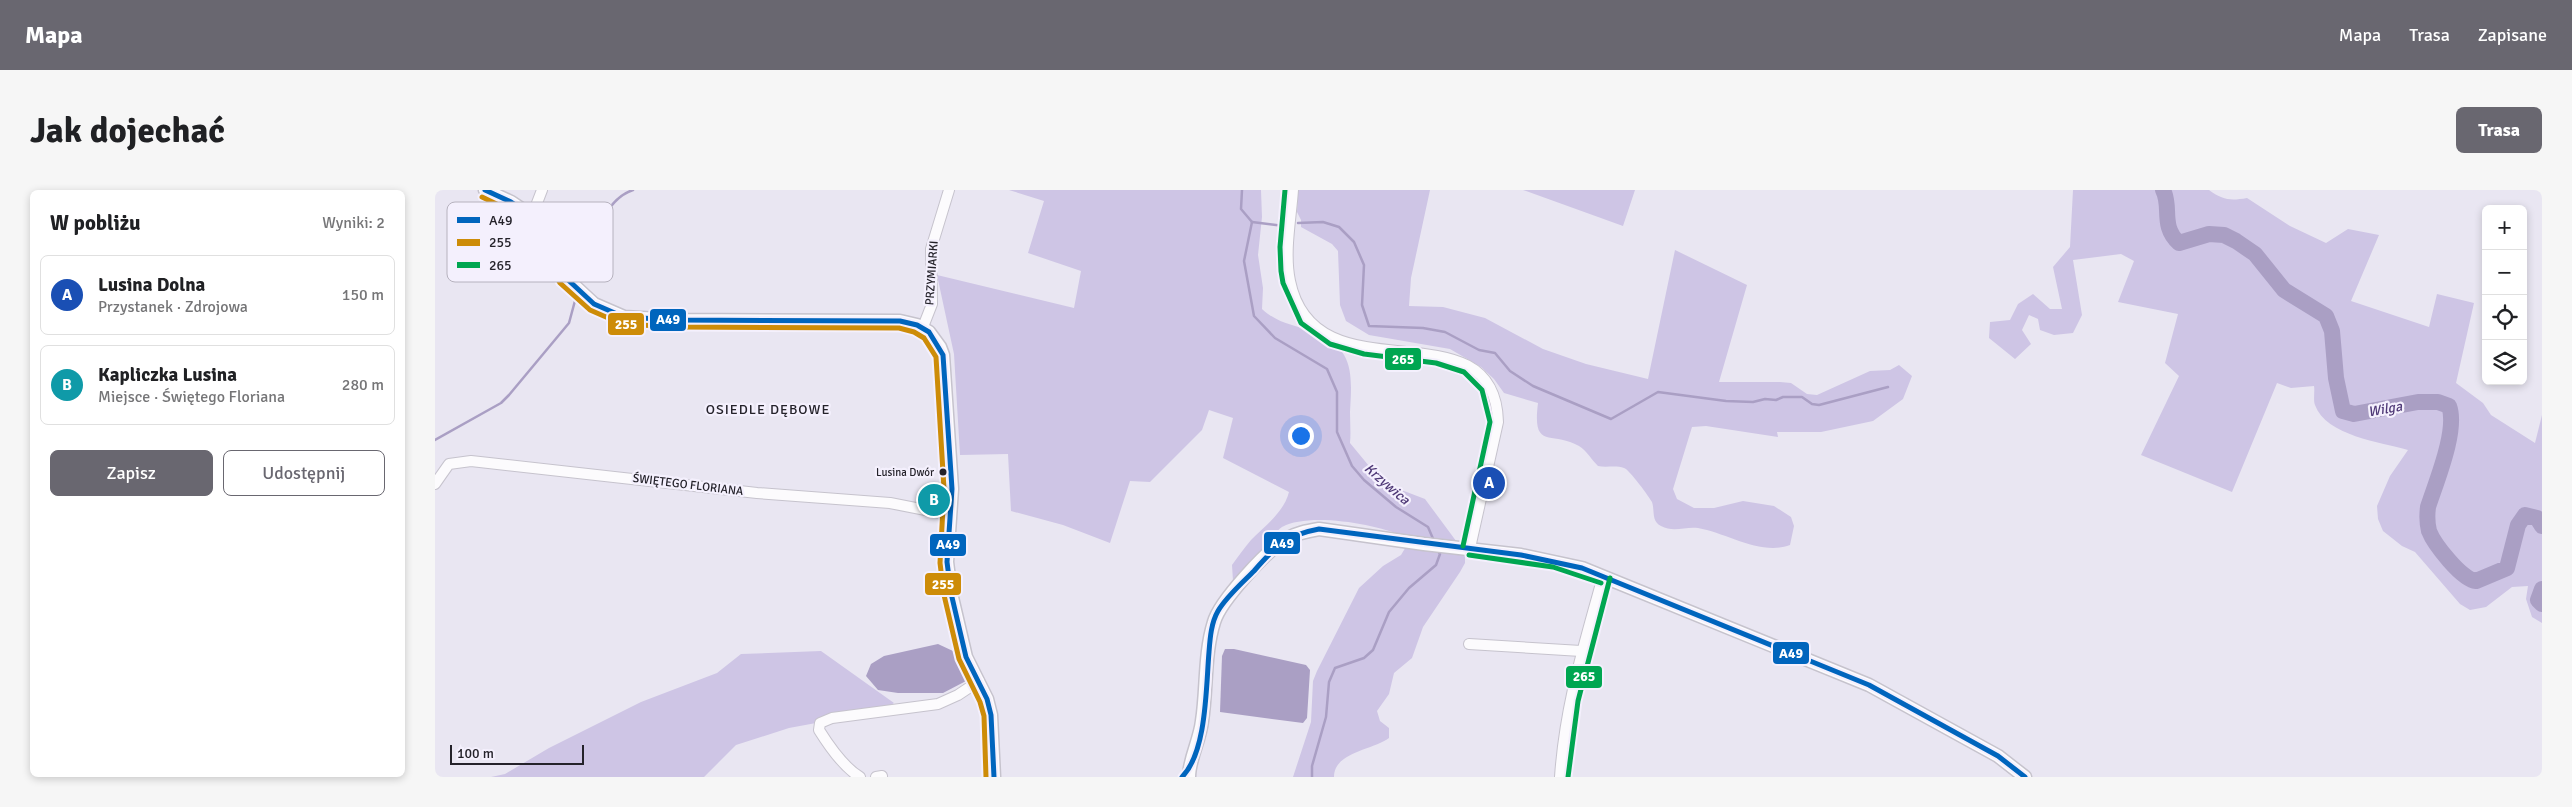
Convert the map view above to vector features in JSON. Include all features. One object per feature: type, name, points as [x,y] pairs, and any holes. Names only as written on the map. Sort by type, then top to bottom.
[{"type":"street","points":[[485,190],[511,202]]},
{"type":"street","points":[[537,202],[542,190]]},
{"type":"street","name":"PRZYMIARKI","points":[[923,327],[932,304],[931,249],[949,190]]},
{"type":"street","points":[[1293,190],[1288,256],[1290,281],[1297,302],[1310,321],[1325,334],[1347,344],[1457,359],[1474,368],[1489,383],[1498,402],[1498,422],[1470,548]]},
{"type":"street","points":[[570,282],[594,304],[624,317],[677,320],[900,322],[923,327],[940,347],[944,363],[951,473],[951,515],[947,562],[951,593],[967,657],[987,699],[991,715],[994,777]]},
{"type":"street","name":"ŚWIĘTEGO FLORIANA","points":[[435,484],[449,464],[471,462],[757,493],[890,503],[951,515]]},
{"type":"street","points":[[1187,775],[1201,733],[1214,622],[1226,600],[1271,551],[1285,539],[1302,532],[1319,529],[1555,560],[1603,576],[1869,685],[1990,752],[2025,777]]},
{"type":"street","points":[[1559,777],[1567,713],[1581,651],[1603,576]]},
{"type":"street","points":[[1469,644],[1581,651]]},
{"type":"street","points":[[860,777],[849,768],[826,741],[819,730],[821,723],[832,718],[937,704],[958,695],[979,681]]},
{"type":"shaded area","points":[[1009,190],[1261,190],[1262,217],[1258,255],[1263,288],[1262,309],[1274,318],[1314,332],[1337,346],[1344,355],[1350,375],[1350,443],[1383,483],[1425,499],[1465,553],[1465,563],[1460,572],[1423,627],[1412,658],[1394,673],[1389,694],[1377,711],[1380,721],[1389,728],[1389,738],[1347,757],[1340,762],[1334,777],[1293,777],[1311,722],[1313,681],[1359,588],[1383,566],[1401,555],[1407,545],[1403,536],[1376,527],[1343,521],[1309,520],[1294,523],[1279,529],[1261,556],[1233,581],[1232,565],[1251,540],[1283,506],[1289,492],[1223,458],[1233,418],[1209,410],[1202,430],[1150,482],[1130,481],[1110,543],[1063,525],[1011,511],[1008,454],[960,455],[954,354],[937,275],[1074,308],[1081,271],[1028,253],[1044,201]]},
{"type":"shaded area","points":[[1298,190],[1430,190],[1411,278],[1409,306],[1443,307],[1485,318],[1543,349],[1586,364],[1648,379],[1675,250],[1747,285],[1719,382],[1791,383],[1807,394],[1817,395],[1870,371],[1890,370],[1899,365],[1912,376],[1903,399],[1873,421],[1821,432],[1777,432],[1778,437],[1706,426],[1692,427],[1673,489],[1677,499],[1694,508],[1714,508],[1743,501],[1774,506],[1791,517],[1794,526],[1790,545],[1779,548],[1767,548],[1698,528],[1666,528],[1658,524],[1654,516],[1652,502],[1627,470],[1618,467],[1598,466],[1579,446],[1546,437],[1541,433],[1538,428],[1537,418],[1538,403],[1504,393],[1494,379],[1481,367],[1450,349],[1369,335],[1346,321],[1340,305],[1338,251],[1332,244],[1301,227],[1301,220],[1297,212]]},
{"type":"shaded area","points":[[1523,190],[1635,190],[1623,226]]},
{"type":"shaded area","points":[[2073,190],[2209,190],[2227,199],[2247,198],[2290,226],[2326,243],[2348,229],[2379,235],[2351,301],[2429,327],[2437,294],[2474,303],[2456,383],[2483,403],[2491,415],[2535,443],[2542,415],[2542,623],[2532,617],[2526,599],[2528,586],[2512,587],[2486,607],[2470,610],[2460,604],[2415,552],[2402,546],[2383,531],[2378,519],[2377,506],[2390,476],[2408,450],[2355,436],[2330,424],[2321,416],[2315,405],[2314,386],[2291,388],[2277,383],[2232,492],[2141,455],[2179,376],[2165,363],[2178,314],[2118,302],[2134,261],[2121,254],[2073,260],[2082,315],[2073,333],[2054,335],[2040,330],[2038,319],[2029,315],[2022,330],[2031,344],[2015,359],[1989,338],[1990,322],[2010,320],[2018,304],[2033,294],[2050,309],[2062,309],[2053,267],[2070,247]]},
{"type":"shaded area","points":[[938,644],[953,651],[966,681],[943,693],[898,693],[878,690],[866,676],[871,664],[884,656]]},
{"type":"shaded area","points":[[1225,649],[1234,649],[1306,665],[1310,670],[1307,718],[1303,723],[1220,712],[1222,656]]},
{"type":"shaded area","points":[[821,651],[894,703],[881,711],[789,728],[736,745],[704,777],[491,777],[505,774],[549,748],[641,702],[717,673],[741,654]]},
{"type":"waterway","points":[[613,204],[633,190]]},
{"type":"waterway","name":"Krzywica","points":[[1242,190],[1241,209],[1252,222]]},
{"type":"waterway","name":"Wilga","points":[[2163,190],[2167,203],[2170,230],[2173,237],[2179,243],[2209,234],[2224,235],[2255,254],[2284,290],[2326,316],[2332,331],[2336,378],[2343,411],[2354,414],[2418,402],[2438,402],[2449,406],[2451,428],[2441,470],[2428,507],[2428,522],[2429,531],[2436,544],[2463,575],[2476,581],[2507,568],[2518,525],[2525,515],[2537,518],[2542,526]]},
{"type":"waterway","name":"Krzywica","points":[[1252,222],[1244,261],[1254,316],[1275,338],[1327,369],[1337,392],[1337,432],[1352,466],[1364,480],[1396,507],[1428,527],[1434,541]]},
{"type":"waterway","points":[[1252,222],[1284,226]]},
{"type":"waterway","points":[[1298,223],[1323,222],[1339,227],[1354,242],[1364,265],[1362,305],[1369,326],[1423,328],[1445,332],[1479,350],[1495,353],[1510,371],[1533,386],[1611,419],[1658,392],[1726,401],[1753,402],[1765,399],[1776,400],[1783,397],[1802,397],[1812,404],[1819,405],[1888,387]]},
{"type":"waterway","points":[[435,440],[501,403],[509,395],[569,323],[576,297]]},
{"type":"waterway","name":"Krzywica","points":[[1312,777],[1312,766],[1326,717],[1329,682],[1335,668],[1364,658],[1373,650],[1389,612],[1409,588],[1436,565],[1440,554],[1438,551]]},
{"type":"waterway","name":"Wilga","points":[[2542,589],[2538,600],[2542,604]]},
{"type":"transit line","name":"A49","points":[[485,190],[511,202]]},
{"type":"transit line","name":"265","points":[[1285,190],[1280,247],[1281,271],[1283,283],[1301,323],[1330,344],[1364,354],[1436,363],[1464,372],[1482,390],[1490,422],[1463,546]]},
{"type":"transit line","name":"255","points":[[482,197],[492,202]]},
{"type":"transit line","name":"255","points":[[559,282],[590,310],[622,324],[677,327],[899,328],[914,332],[924,338],[936,357],[944,489],[940,563],[944,595],[959,659],[980,702],[984,716],[986,777]]},
{"type":"transit line","name":"A49","points":[[570,282],[594,304],[624,317],[677,320],[900,321],[917,325],[929,332],[943,355],[952,489],[947,562],[951,593],[966,657],[987,699],[991,715],[994,777]]},
{"type":"transit line","name":"A49","points":[[1182,777],[1190,766],[1201,735],[1206,700],[1210,636],[1218,611],[1230,595],[1282,543],[1298,535],[1319,529],[1521,555],[1582,568],[1869,685],[1998,756],[2025,777]]},
{"type":"transit line","name":"265","points":[[1469,555],[1553,567],[1601,583]]},
{"type":"transit line","name":"265","points":[[1568,777],[1578,701],[1610,578]]},
{"type":"place","name":"Lusina Dwór","points":[[943,472]]},
{"type":"place","name":"Lusina Dolna","points":[[1489,483]]},
{"type":"place","name":"Kapliczka Lusina","points":[[934,500]]},
{"type":"district","name":"OSIEDLE DĘBOWE","points":[[768,409]]}]
